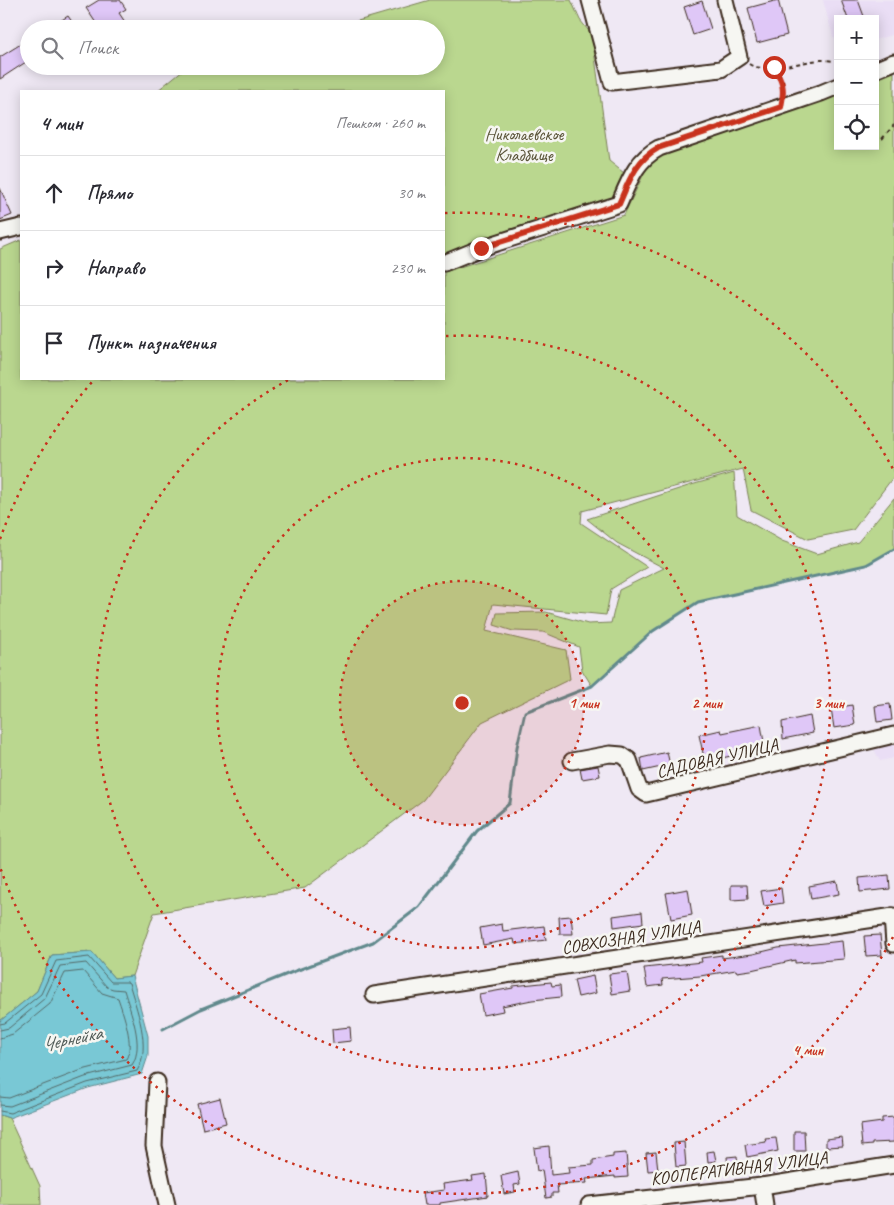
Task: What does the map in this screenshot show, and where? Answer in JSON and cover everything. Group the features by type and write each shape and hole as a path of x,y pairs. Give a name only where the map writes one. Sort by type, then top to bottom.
{"street":[{"path":"590,0 612,82 721,69 739,57 725,0"},
{"path":"879,68 894,62"},
{"path":"445,263 481,248 619,204 630,177 647,154 658,148 834,87"},
{"path":"0,232 20,227"},
{"name":"САДОВАЯ УЛИЦА","path":"572,761 610,754 622,754 629,760 639,789 646,794 894,735"},
{"path":"893,916 894,944"},
{"name":"СОВХОЗНАЯ УЛИЦА","path":"374,995 893,916"},
{"path":"157,1082 154,1146 168,1205"},
{"name":"КООПЕРАТИВНАЯ УЛИЦА","path":"589,1205 762,1186 894,1165"},
{"path":"762,1186 765,1205"}],"path":[{"path":"739,57 755,68 822,60 834,62"},
{"path":"774,67 783,81 784,97 781,107"},
{"path":"882,139 894,125"}],"shaded area":[{"path":"823,0 894,0 894,34 879,39 879,15 834,15 833,37"},
{"path":"894,741 894,758 880,761 873,747"}],"green space":[{"name":"Николаевское Кладбище","path":"430,0 571,0 580,20 592,35 609,161 624,173 612,200 445,258 445,90 158,90 177,75 445,75 445,20 361,20"},
{"path":"894,72 894,476 853,530 808,539 751,510 743,469 582,511 581,523 647,567 611,589 606,615 493,604 486,631 566,650 570,679 482,722 423,800 305,888 154,913 132,976 114,978 92,952 52,955 37,991 0,1021 0,249 20,240 20,380 445,380 445,272 624,215 649,163 665,152 834,93 834,150 879,150 879,77"},
{"path":"734,473 737,515 782,541 817,554 858,542 894,498 894,549 866,565 698,602 653,631 592,686 582,670 579,647 543,632 513,631 494,625 497,613 546,612 588,624 611,623 619,590 664,568 617,543 587,519"},
{"path":"0,1115 9,1118 40,1186 41,1205 0,1205"}],"water":[{"name":"Чернейка","path":"92,952 114,978 132,976 148,1036 148,1056 142,1074 88,1088 9,1118 0,1115 0,1021 37,991 52,955"}],"building":[{"path":"99,0 120,0 126,9 119,13 124,20 94,20 86,8"},
{"path":"778,0 787,35 757,43 748,8"},
{"path":"841,0 858,0 864,15 847,15"},
{"path":"702,1 711,29 693,35 684,7"},
{"path":"68,16 71,20 62,20"},
{"path":"20,45 20,66 0,79 0,57"},
{"path":"0,188 12,215 0,220"},
{"path":"890,704 892,720 877,722 875,706"},
{"path":"852,705 855,725 834,728 831,709"},
{"path":"810,716 813,733 783,739 782,722"},
{"path":"761,725 765,748 705,762 699,735 721,730 722,733"},
{"path":"667,752 670,765 643,771 641,758"},
{"path":"598,766 600,776 582,779 580,769"},
{"path":"889,875 890,889 860,892 859,878"},
{"path":"837,881 839,894 811,899 809,886"},
{"path":"731,885 747,885 748,899 731,900"},
{"path":"781,888 783,903 764,906 761,891"},
{"path":"688,889 692,915 671,919 666,893"},
{"path":"642,912 643,923 614,927 613,916"},
{"path":"571,916 573,934 560,934 559,917"},
{"path":"502,924 503,931 544,926 546,940 515,944 514,939 483,945 480,928"},
{"path":"880,935 882,955 866,956 864,936"},
{"path":"842,941 844,959 795,963 795,960 737,972 736,970 700,976 662,979 663,985 647,987 644,968 702,962 701,958 722,955 722,958 753,954 778,948"},
{"path":"627,972 630,991 612,994 609,974"},
{"path":"593,976 596,993 578,997 574,980"},
{"path":"551,982 552,986 560,985 561,997 502,1006 503,1011 483,1015 479,994 513,988 513,986"},
{"path":"350,1027 351,1041 333,1043 332,1029"},
{"path":"220,1098 226,1123 203,1129 197,1104"},
{"path":"894,1117 894,1142 872,1143 872,1145 862,1146 860,1125 882,1122 882,1118"},
{"path":"794,1131 804,1131 805,1151 794,1151"},
{"path":"842,1137 843,1146 826,1147 826,1139"},
{"path":"776,1138 778,1151 747,1157 745,1145 766,1142 765,1139"},
{"path":"684,1142 686,1166 676,1167 674,1143"},
{"path":"549,1146 551,1175 569,1173 568,1167 593,1165 593,1160 613,1157 613,1154 626,1153 628,1177 615,1178 615,1176 586,1179 587,1183 557,1185 558,1193 552,1193 552,1197 546,1198 542,1170 537,1171 534,1148"},
{"path":"714,1151 716,1161 708,1162 707,1152"},
{"path":"656,1152 658,1170 648,1171 646,1153"},
{"path":"737,1156 738,1167 728,1168 727,1157"},
{"path":"518,1172 520,1184 514,1185 515,1192 504,1194 501,1176"},
{"path":"486,1174 488,1196 440,1203 440,1205 425,1205 423,1193 444,1190 443,1184 473,1180 472,1176"}],"waterway":[{"path":"163,1029 201,1009 373,942 419,907 477,831 510,803 517,747 525,712 592,686 653,631 698,602 866,565 894,549"}],"route":[{"path":"481,248 619,204 630,177 647,154 658,148 781,107 784,97 783,81 774,67"}]}
